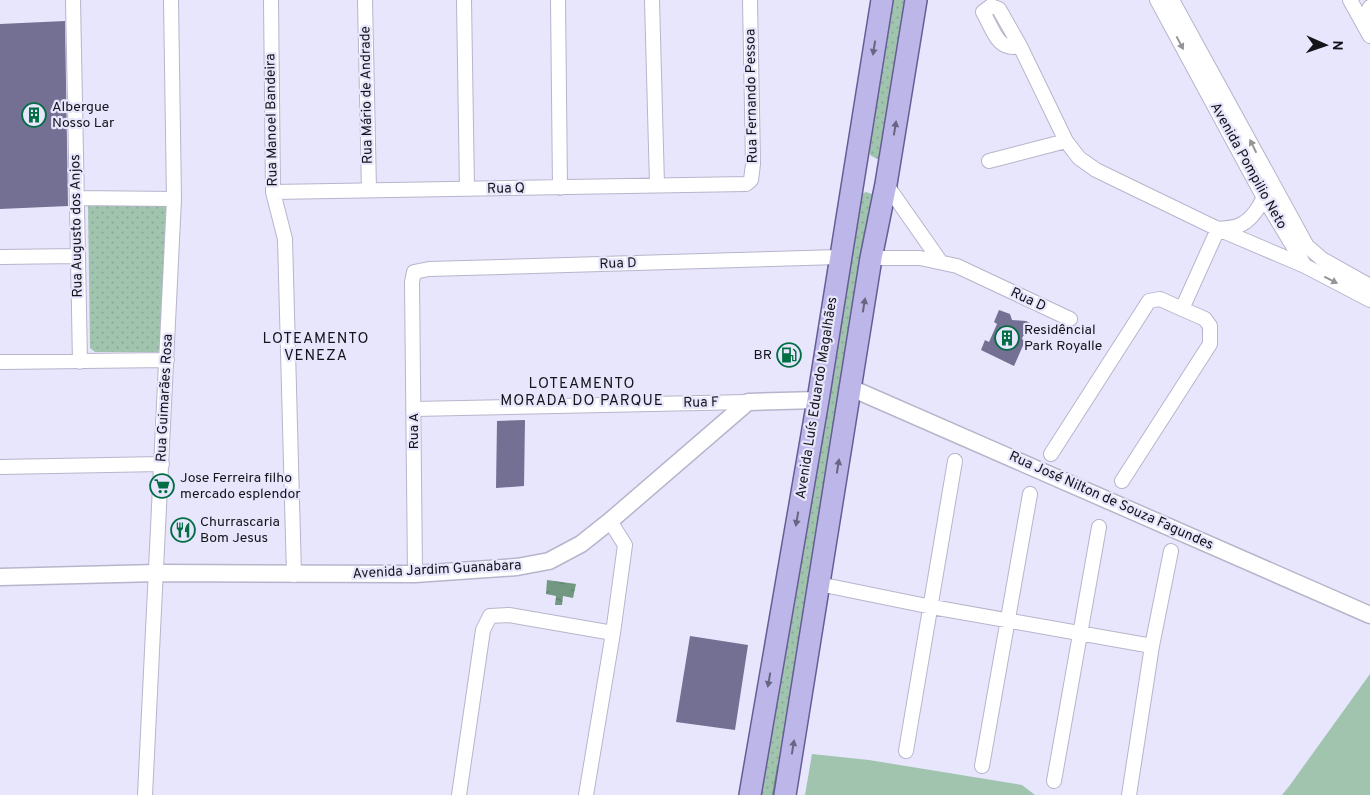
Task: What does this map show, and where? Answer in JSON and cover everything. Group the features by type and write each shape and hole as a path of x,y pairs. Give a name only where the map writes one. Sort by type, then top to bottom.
{"main road":[{"name":"Avenida Luís Eduardo Magalhães","path":"750,795 818,400 839,258 882,0"},
{"path":"785,795 871,258 916,0"},
{"path":"856,156 862,167 868,171 879,170 887,174"},
{"path":"847,212 856,206 868,207 878,221"}],"street":[{"name":"Rua Augusto dos Anjos","path":"73,0 80,362"},
{"name":"Rua Guimarães Rosa","path":"145,795 174,200 170,0"},
{"name":"Rua Manoel Bandeira","path":"271,0 273,192 285,239"},
{"name":"Rua Mário de Andrade","path":"365,0 369,190"},
{"path":"464,0 467,190"},
{"path":"558,0 560,188"},
{"path":"652,0 657,185"},
{"name":"Rua Fernando Pessoa","path":"740,186 751,180 753,173 750,0"},
{"name":"Avenida Pompilio Neto","path":"1157,0 1264,198 1304,266"},
{"name":"Avenida Pompilio Neto","path":"1172,0 1251,141 1270,182 1307,246 1313,253 1370,286"},
{"path":"1350,0 1370,36"},
{"path":"1362,22 1370,7"},
{"path":"1020,46 1066,141 1079,158 1096,170 1218,229 1304,266 1370,300"},
{"path":"989,161 1066,141"},
{"path":"887,174 940,261"},
{"path":"1218,229 1241,225 1264,198 1270,182"},
{"name":"Rua Q","path":"273,192 467,190 657,185 740,186"},
{"name":"Rua Manoel Bandeira","path":"288,192 285,239 294,575"},
{"path":"77,198 174,200"},
{"path":"1182,308 1218,229"},
{"path":"0,257 77,256"},
{"name":"Rua D","path":"412,288 414,272 419,270 839,258"},
{"name":"Rua D","path":"871,258 920,258 957,266 1070,319"},
{"name":"Rua A","path":"412,288 415,574"},
{"path":"1050,454 1149,301 1160,299 1205,319 1210,326 1210,344 1122,481"},
{"path":"0,362 167,360"},
{"name":"Rua José Nilton de Souza Fagundes","path":"851,388 1370,615"},
{"path":"748,402 818,400"},
{"name":"Avenida Jardim Guanabara","path":"0,577 157,573 415,574 517,568 549,561 581,544 748,402"},
{"name":"Rua F","path":"414,409 748,402"},
{"path":"906,751 932,607 955,461"},
{"path":"0,467 162,464"},
{"path":"982,766 1030,494"},
{"path":"586,795 613,633 624,545 610,520"},
{"path":"1054,781 1099,527"},
{"path":"1129,795 1152,646 1171,551"},
{"path":"819,584 932,607 1152,646"},
{"path":"459,795 483,630 490,616 509,614 613,633"}],"shaded area":[{"path":"891,0 912,0 881,158 877,159 870,155 869,148"},
{"path":"866,192 875,195 782,795 760,795 859,195"},
{"path":"168,201 163,348 158,352 95,352 90,348 88,204"},
{"path":"1370,674 1370,795 1282,795 1290,785"},
{"path":"812,754 869,760 1022,785 1035,795 805,795"}],"water":[{"path":"547,580 576,584 573,598 563,596 562,605 555,605 556,596 546,594"}],"building":[{"name":"Albergue Nosso Lar","path":"65,21 68,206 0,209 0,24"},
{"name":"Residêncial Park Royalle","path":"999,310 1010,314 1012,320 1026,321 1032,324 1027,336 1023,336 1022,339 1025,341 1014,366 981,350 985,340 989,342 997,324 994,322"},
{"path":"525,420 524,486 496,488 497,421"},
{"path":"690,636 748,645 735,730 676,722"}],"waterway":[{"path":"774,795 779,766"}],"place":[{"name":"Albergue Nosso Lar","path":"34,115"},
{"name":"Residêncial Park Royalle","path":"1007,338"},
{"name":"BR","path":"789,355"},
{"name":"Jose Ferreira filho mercado esplendor","path":"162,486"},
{"name":"Churrascaria Bom Jesus","path":"183,530"}],"district":[{"name":"LOTEAMENTO VENEZA","path":"316,348"},
{"name":"LOTEAMENTO MORADA DO PARQUE","path":"582,392"}]}
